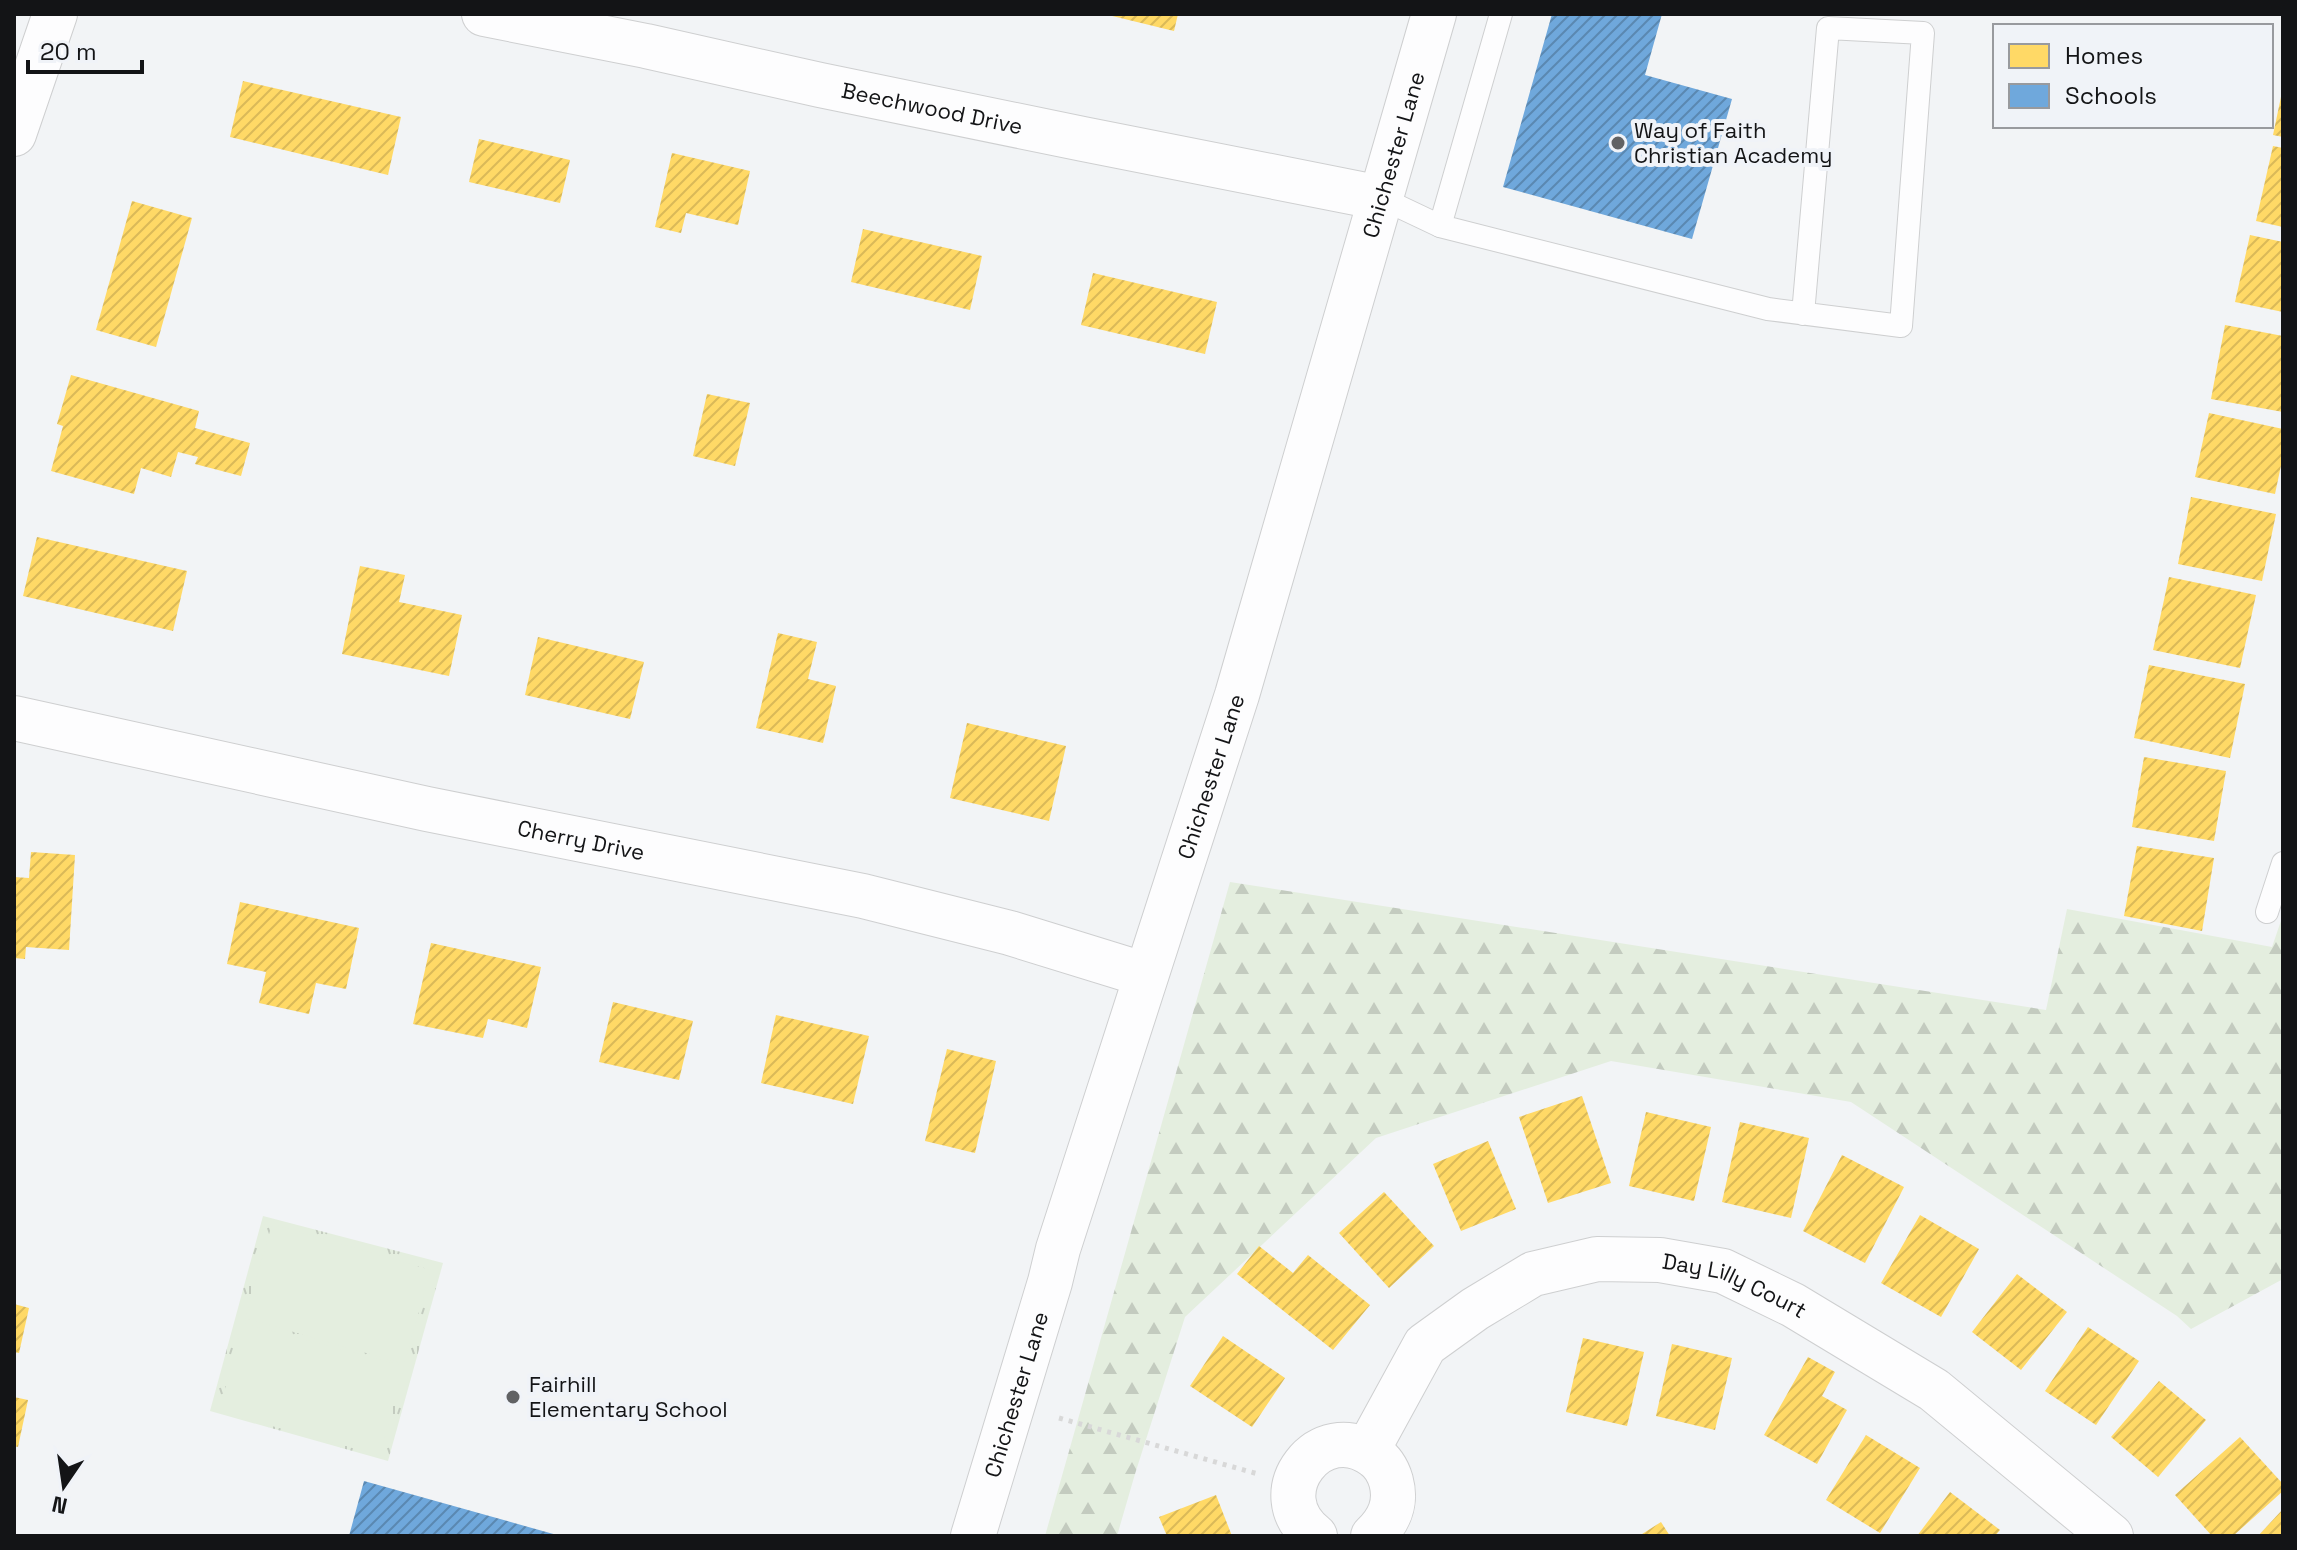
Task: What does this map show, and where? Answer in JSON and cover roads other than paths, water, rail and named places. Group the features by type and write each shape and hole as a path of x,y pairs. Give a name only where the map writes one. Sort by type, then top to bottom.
{"street":[{"path":"14,134 55,14"},
{"name":"Beechwood Drive","path":"484,14 1381,198"},
{"name":"Chichester Lane","path":"973,1536 1058,1249 1237,695 1434,14"},
{"name":"Cherry Drive","path":"14,718 427,809 863,896 1010,933 1146,975"},
{"name":"Day Lilly Court","path":"1367,1451 1425,1345 1475,1309 1533,1274 1597,1259 1660,1260 1723,1271 1793,1305 1934,1390 2111,1536"},
{"path":"1315,1536 1301,1522 1294,1506 1293,1490 1297,1474 1306,1461 1335,1445 1352,1445 1367,1451 1381,1461 1390,1475 1394,1491 1392,1508 1385,1523 1373,1536"}],"lane":[{"path":"1440,226 1501,14"},
{"path":"1381,198 1440,226 1768,309 1803,314 1901,326 1923,33 1828,28 1803,314"},
{"path":"2267,912 2283,863"}],"place":[{"name":"Way of Faith Christian Academy","path":"1618,143"},
{"name":"Fairhill Elementary School","path":"513,1397"}]}
